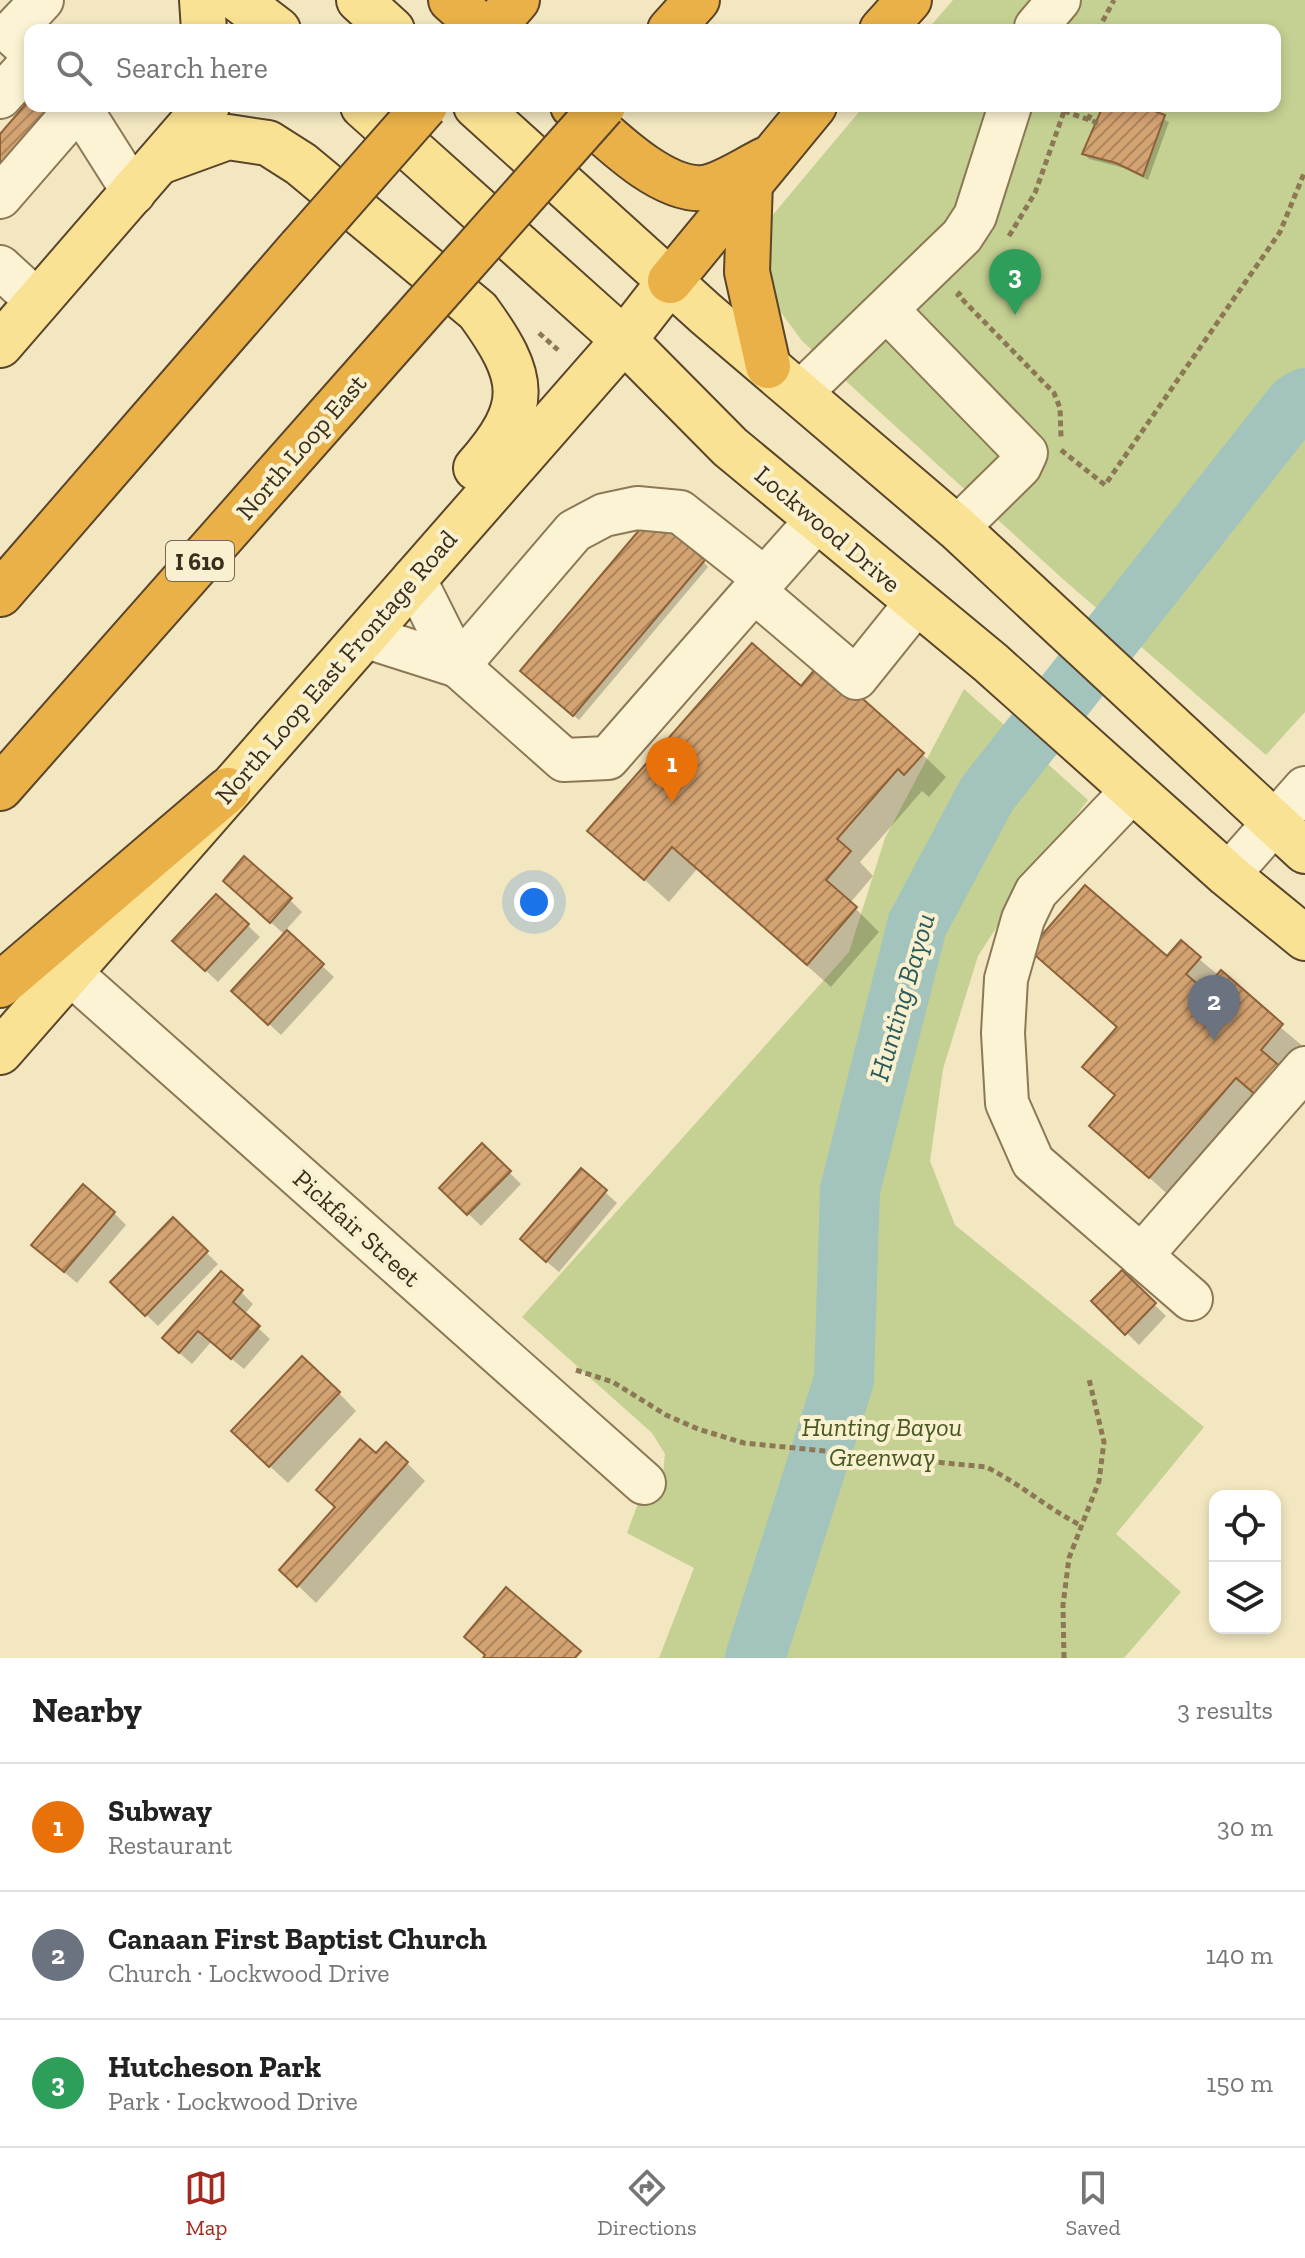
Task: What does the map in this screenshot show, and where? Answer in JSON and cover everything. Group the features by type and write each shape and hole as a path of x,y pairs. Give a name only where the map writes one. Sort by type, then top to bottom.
{"highway":[{"path":"451,0 478,24"},
{"path":"496,24 517,0"},
{"path":"675,24 697,0"},
{"path":"887,24 909,0"},
{"path":"0,594 420,112"},
{"path":"580,112 650,169 686,186 706,188 759,170"},
{"name":"North Loop East","path":"0,788 598,112"},
{"path":"670,281 809,112"},
{"path":"759,170 747,272 784,379"},
{"path":"0,985 228,790"}],"main road":[{"path":"202,0 204,24"},
{"path":"239,0 280,22"},
{"path":"359,0 385,24"},
{"name":"Lockwood Drive","path":"370,112 624,340 730,447 991,663 1228,875 1305,938"},
{"path":"483,112 670,281 957,528 1290,836"},
{"path":"0,345 134,193 187,126 268,143 285,152 478,311 498,338 515,385 513,417 496,445 426,524 414,578"},
{"name":"North Loop East Frontage Road","path":"0,1052 624,340 670,281"}],"street":[{"path":"29,24 42,0"},
{"path":"0,97 18,43"},
{"path":"0,197 74,112"},
{"path":"83,112 134,193"},
{"path":"784,379 887,310 947,254 975,216 1008,112"},
{"path":"0,267 38,302"},
{"path":"887,310 1026,453 1020,466 957,528"},
{"path":"458,666 574,531 604,515 637,508 680,512 856,678 917,602"},
{"path":"414,578 458,666 564,760 608,758 817,520"},
{"path":"364,636 458,666"},
{"path":"1228,875 1290,836 1305,788"},
{"path":"1133,790 1036,892 1023,919 1006,979 1003,1033 1007,1103 1033,1162 1191,1299"},
{"name":"Pickfair Street","path":"70,973 644,1483"},
{"path":"1141,1256 1305,1068"}],"path":[{"path":"1101,24 1114,0"},
{"path":"1000,248 1035,193 1064,112"},
{"path":"1073,112 1098,123"},
{"path":"1088,120 1091,112"},
{"path":"967,286 958,295 1054,393 1060,408 1060,449 1105,485 1280,232 1305,171"},
{"path":"576,1370 613,1382 666,1415 698,1429 744,1443 986,1467 1014,1481 1033,1498 1082,1526"},
{"path":"1064,1658 1063,1605 1069,1558 1099,1481 1104,1442 1089,1379"}],"green space":[{"path":"953,0 1305,0 1305,712 1266,755 1064,580 802,341 764,289 766,223 859,112 1281,112 1281,24 932,24"},
{"name":"Hunting Bayou Greenway","path":"964,689 1088,800 1027,880 978,956 943,1069 930,1161 955,1225 1204,1427 1116,1534 1181,1592 1124,1658 659,1658 694,1568 627,1533 637,1506 663,1474 665,1454 652,1433 522,1317 849,952 885,838"}],"building":[{"path":"24,106 24,112 55,112 0,180 0,134"},
{"path":"1100,112 1157,112 1165,115 1143,176 1116,163 1082,154"},
{"path":"652,515 705,560 573,716 520,671"},
{"path":"752,643 801,686 821,662 924,753 904,775 898,769 837,839 851,851 826,880 857,907 807,965 672,847 644,880 587,831"},
{"path":"244,856 292,898 270,923 223,881"},
{"path":"1085,885 1167,956 1181,940 1201,957 1186,974 1204,990 1221,970 1283,1024 1261,1050 1282,1068 1257,1096 1236,1078 1149,1178 1089,1126 1115,1095 1082,1067 1117,1027 1029,950"},
{"path":"216,894 249,924 205,971 172,941"},
{"path":"287,930 324,964 268,1025 231,991"},
{"path":"482,1143 511,1171 467,1215 439,1188"},
{"path":"581,1168 607,1190 546,1262 520,1239"},
{"path":"83,1184 115,1212 64,1272 31,1245"},
{"path":"173,1217 208,1251 145,1316 110,1282"},
{"path":"1122,1270 1156,1303 1125,1335 1091,1301"},
{"path":"221,1271 243,1290 233,1302 260,1326 231,1359 198,1331 179,1353 162,1338"},
{"path":"302,1356 340,1392 269,1467 231,1431"},
{"path":"360,1439 376,1453 386,1442 408,1462 297,1587 279,1570 335,1507 316,1490"},
{"path":"506,1587 581,1651 575,1658 483,1658 485,1655 464,1637"}],"waterway":[{"name":"Hunting Bayou","path":"755,1658 844,1380 850,1190 917,925 987,794 1295,404 1305,398"}],"place":[{"name":"Hutcheson Park","path":"1015,315"},
{"name":"Subway","path":"672,803"},
{"name":"Canaan First Baptist Church","path":"1214,1041"}]}
